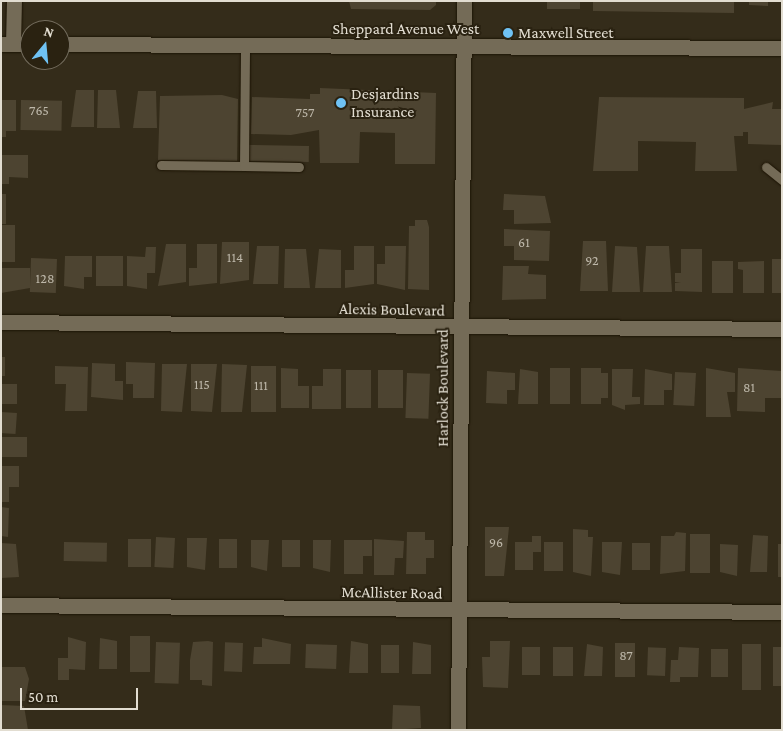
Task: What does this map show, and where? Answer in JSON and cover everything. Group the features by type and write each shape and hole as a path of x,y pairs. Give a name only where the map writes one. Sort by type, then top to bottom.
{"street":[{"path":"14,1 7,44 20,44"},
{"path":"464,1 464,46"},
{"name":"Sheppard Avenue West","path":"70,44 782,48"},
{"name":"Harlock Boulevard","path":"458,730 464,46"},
{"name":"Alexis Boulevard","path":"1,322 461,328 782,329"},
{"name":"McAllister Road","path":"1,605 460,611 782,612"}],"lane":[{"path":"244,166 246,46"},
{"path":"161,165 299,167"},
{"path":"766,167 782,180"}],"building":[{"path":"349,1 436,1 436,5 430,10 351,9"},
{"path":"547,1 580,1 580,9 547,9"},
{"path":"593,1 734,1 734,13 593,11"},
{"path":"749,1 768,1 768,6 749,5"},
{"path":"320,88 436,93 435,164 395,164 395,133 360,132 359,163 320,163 319,130 291,135 251,134 252,97 310,99 310,94 320,94"},
{"path":"76,90 94,90 94,127 71,127"},
{"path":"98,90 116,90 120,128 97,128"},
{"path":"138,91 156,91 157,128 133,128"},
{"path":"222,95 238,99 237,161 158,160 160,96"},
{"path":"599,97 744,98 744,109 773,102 772,109 782,109 782,145 748,144 748,132 743,132 743,136 734,136 737,171 695,171 696,142 638,141 638,171 593,171"},
{"path":"1,100 16,100 16,131 6,131 6,137 1,137"},
{"path":"21,100 62,101 61,131 20,130"},
{"path":"249,145 309,146 309,162 249,161"},
{"path":"1,155 28,155 28,178 9,177 9,184 1,184"},
{"path":"1,194 6,194 6,224 1,224"},
{"path":"504,194 545,196 551,223 514,224 514,210 503,210"},
{"path":"415,220 427,220 429,227 429,290 408,289 409,226 415,226"},
{"path":"1,225 15,225 15,262 1,262"},
{"path":"504,229 550,231 549,261 514,260 514,246 504,246"},
{"path":"583,241 606,241 608,291 580,291"},
{"path":"222,242 249,242 249,280 220,284"},
{"path":"166,244 186,244 186,282 158,286"},
{"path":"197,244 217,244 217,283 189,286 189,268 197,268"},
{"path":"257,246 279,246 278,284 253,284"},
{"path":"354,246 374,246 374,284 345,288 345,270 354,270"},
{"path":"385,246 406,246 405,290 377,284 377,264 385,264"},
{"path":"615,246 637,247 640,292 612,292"},
{"path":"646,246 669,246 672,292 643,292"},
{"path":"146,247 156,247 155,273 147,273 147,289 127,286 127,256 145,257"},
{"path":"285,249 306,249 310,288 284,288"},
{"path":"319,249 341,250 341,288 315,288"},
{"path":"681,249 702,249 702,292 675,291 675,283 681,283 675,282 675,273 681,273"},
{"path":"65,256 92,256 92,277 84,277 84,289 64,286"},
{"path":"96,256 123,256 123,286 96,286"},
{"path":"31,258 57,259 56,293 30,292"},
{"path":"772,259 782,259 782,293 772,293"},
{"path":"712,261 733,261 733,293 712,293"},
{"path":"764,261 764,293 743,293 743,270 738,269 738,262"},
{"path":"503,266 529,266 528,274 546,275 546,299 502,300"},
{"path":"1,268 30,268 30,288 1,293"},
{"path":"1,357 5,357 5,376 1,376"},
{"path":"126,362 155,363 154,398 133,398 133,384 126,384"},
{"path":"92,363 115,364 115,381 123,381 123,400 91,397"},
{"path":"162,364 187,364 182,412 161,411"},
{"path":"191,364 217,364 212,412 191,411"},
{"path":"222,364 247,365 242,412 221,412"},
{"path":"55,366 88,367 87,411 65,411 66,384 55,384"},
{"path":"251,366 276,366 276,412 251,412"},
{"path":"281,368 298,369 298,386 309,386 309,408 281,408"},
{"path":"550,368 570,368 570,404 550,404"},
{"path":"581,368 601,368 601,373 608,373 608,398 601,398 601,404 581,404"},
{"path":"706,368 735,373 735,392 727,392 731,417 706,417"},
{"path":"738,368 782,371 782,398 765,398 765,412 737,411"},
{"path":"323,369 341,369 341,409 312,409 312,386 323,386"},
{"path":"520,369 538,372 538,404 518,404"},
{"path":"612,369 633,369 632,397 640,397 640,404 625,405 625,410 612,405"},
{"path":"645,369 672,374 672,390 664,390 664,405 644,405"},
{"path":"346,370 371,370 371,408 346,408"},
{"path":"378,370 403,370 403,408 378,408"},
{"path":"487,371 515,373 515,390 507,390 507,404 486,403"},
{"path":"675,372 696,373 694,406 673,405"},
{"path":"407,373 430,374 428,419 405,418"},
{"path":"1,384 17,384 17,404 1,404"},
{"path":"1,412 17,413 15,434 1,433"},
{"path":"1,437 27,437 27,457 1,457"},
{"path":"1,466 19,466 19,487 9,487 9,502 1,502"},
{"path":"1,507 9,508 8,537 1,536"},
{"path":"485,527 509,527 504,576 485,576"},
{"path":"573,529 588,530 588,537 593,537 591,576 573,572"},
{"path":"407,532 425,532 425,540 434,540 434,558 426,558 426,574 406,574"},
{"path":"676,532 686,533 685,571 660,574 661,536 674,536"},
{"path":"690,534 710,534 710,573 690,573"},
{"path":"753,535 768,536 767,572 750,572"},
{"path":"532,536 541,536 541,552 533,552 533,570 515,570 515,542 532,542"},
{"path":"156,537 175,538 173,568 154,567"},
{"path":"187,538 207,538 205,570 187,567"},
{"path":"128,539 151,539 151,567 128,567"},
{"path":"219,539 237,539 237,568 219,568"},
{"path":"374,539 404,541 403,558 395,558 394,575 374,575"},
{"path":"251,540 269,540 267,571 251,567"},
{"path":"282,540 300,540 300,567 282,567"},
{"path":"313,540 331,540 330,572 313,568"},
{"path":"344,540 372,540 372,556 363,556 363,574 344,574"},
{"path":"64,542 107,543 107,562 64,561"},
{"path":"544,542 563,542 563,571 544,571"},
{"path":"602,542 622,542 620,575 602,572"},
{"path":"1,543 16,544 19,577 1,578"},
{"path":"632,543 650,543 650,570 632,570"},
{"path":"720,544 738,545 737,576 720,572"},
{"path":"778,544 782,544 782,577 778,577"},
{"path":"130,636 150,636 150,672 130,672"},
{"path":"68,637 86,642 85,670 69,669 69,680 58,680 58,658 68,658"},
{"path":"100,638 117,641 117,669 99,669"},
{"path":"262,638 291,644 290,664 253,664 254,647 262,647"},
{"path":"351,641 368,644 368,673 349,673"},
{"path":"490,641 510,641 508,688 483,687 482,657 490,657"},
{"path":"156,642 180,643 179,684 155,683"},
{"path":"193,642 213,642 212,686 202,685 202,680 190,680 190,660"},
{"path":"225,642 243,643 242,672 224,671"},
{"path":"413,642 431,645 431,674 412,674"},
{"path":"615,643 635,643 635,677 615,677"},
{"path":"306,644 337,645 336,669 305,668"},
{"path":"587,644 603,647 602,676 584,676"},
{"path":"742,644 761,644 761,690 742,690"},
{"path":"381,645 399,645 399,673 381,673"},
{"path":"522,647 540,647 540,675 522,675"},
{"path":"553,647 573,647 573,676 553,676"},
{"path":"648,647 666,648 665,676 647,675"},
{"path":"679,647 699,648 698,677 680,677 680,682 670,682 671,660 678,660"},
{"path":"773,647 782,647 782,686 773,686"},
{"path":"711,649 728,649 728,677 711,677"},
{"path":"1,667 25,667 29,679 25,701 1,701"},
{"path":"1,705 24,706 28,730 1,730"},
{"path":"393,705 420,706 421,728 392,730"}],"place":[{"name":"Maxwell Street","path":"508,33"},
{"name":"Desjardins Insurance","path":"341,103"}]}
